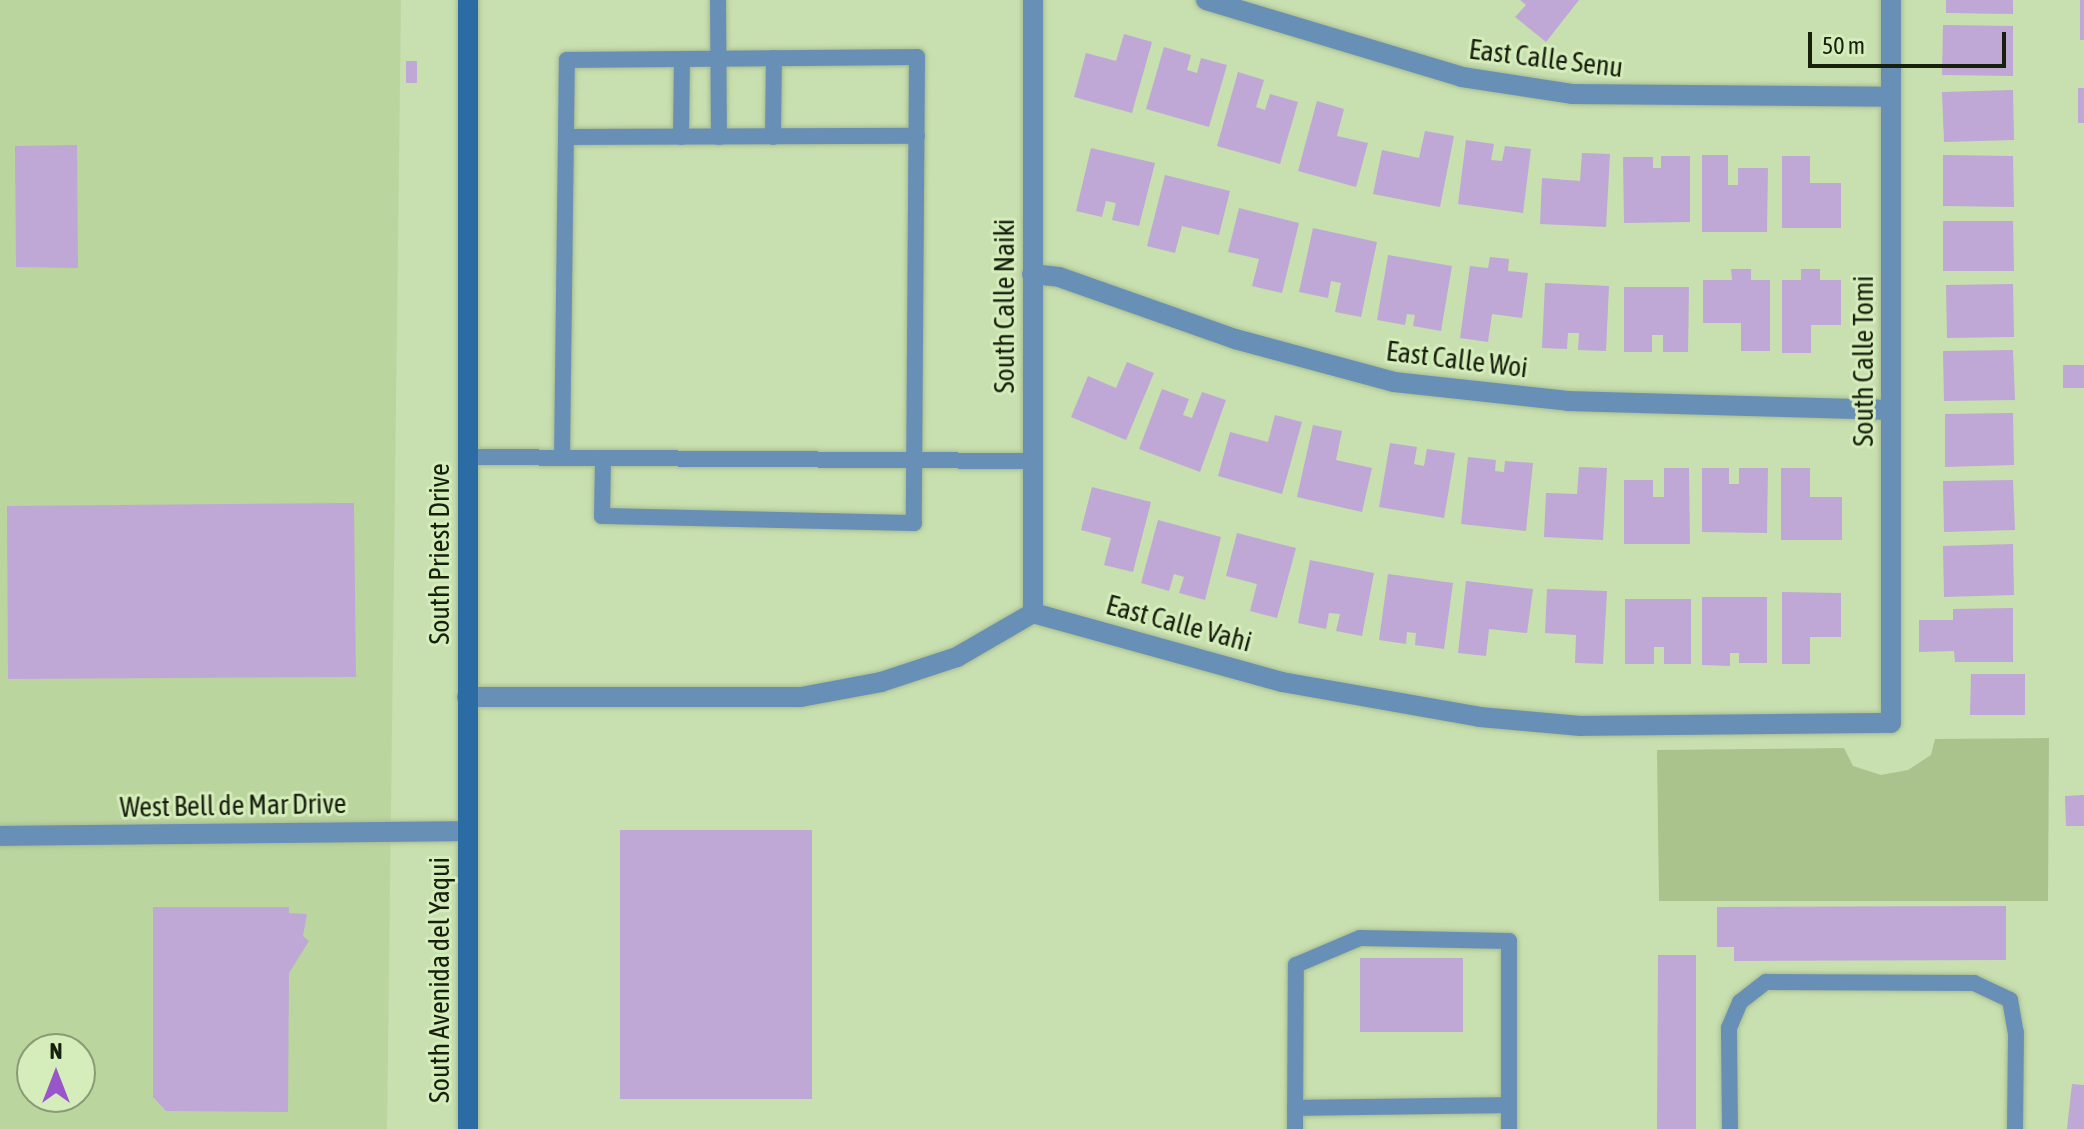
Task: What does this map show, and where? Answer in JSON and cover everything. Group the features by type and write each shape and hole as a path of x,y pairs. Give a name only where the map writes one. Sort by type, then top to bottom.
{"street":[{"name":"South Priest Drive","path":"467,831 468,0"},
{"name":"South Calle Naiki","path":"1033,0 1033,613"},
{"name":"East Calle Senu","path":"1206,0 1462,77 1572,94 1891,97"},
{"name":"South Calle Tomi","path":"1891,0 1891,723"},
{"name":"East Calle Woi","path":"1032,274 1059,277 1235,339 1394,382 1568,401 1891,410"},
{"name":"East Calle Vahi","path":"1033,613 1282,682 1480,717 1581,726 1891,723"},
{"path":"467,697 801,697 881,682 957,657 1033,613"},
{"name":"West Bell de Mar Drive","path":"0,836 467,831"},
{"name":"South Avenida del Yaqui","path":"467,831 468,1129"}],"lane":[{"path":"718,0 719,137"},
{"path":"562,458 567,60 917,57 917,460 914,523 602,516 603,458"},
{"path":"773,137 774,58"},
{"path":"681,137 682,59"},
{"path":"566,137 917,136"},
{"path":"468,457 1033,461"},
{"path":"1295,1129 1296,965 1360,938 1509,941 1509,1129"},
{"path":"1730,1129 1729,1028 1740,1002 1766,982 1974,983 2010,1000 2016,1033 2015,1129"},
{"path":"1295,1108 1509,1105"}],"shaded area":[{"path":"0,0 401,0 387,1129 0,1129"},
{"path":"2049,738 2048,901 1659,901 1657,750 1844,748 1853,766 1881,775 1908,770 1931,755 1935,739"}],"building":[{"path":"1520,0 1579,0 1546,42 1515,17 1526,5"},
{"path":"1946,0 2013,0 2013,14 1946,13"},
{"path":"2080,0 2084,0 2084,40 2080,40"},
{"path":"1943,25 2013,26 2013,76 1942,75"},
{"path":"1124,34 1152,42 1132,113 1074,97 1086,53 1116,61"},
{"path":"1164,47 1191,55 1187,70 1197,73 1201,58 1227,65 1209,127 1146,109"},
{"path":"406,61 417,61 417,83 406,83"},
{"path":"1238,72 1264,80 1256,107 1265,110 1270,94 1298,102 1280,164 1217,146"},
{"path":"2078,88 2084,88 2084,123 2078,123"},
{"path":"2013,90 2014,140 1944,142 1942,92"},
{"path":"1317,101 1344,109 1337,136 1368,143 1356,187 1298,171"},
{"path":"1425,131 1454,136 1440,207 1373,194 1382,150 1419,158"},
{"path":"1466,140 1494,144 1491,160 1502,161 1505,146 1531,149 1523,213 1458,204"},
{"path":"77,145 78,268 16,267 15,146"},
{"path":"1091,148 1155,163 1139,226 1112,220 1116,203 1106,201 1102,217 1076,211"},
{"path":"1582,153 1610,154 1606,227 1540,224 1542,178 1580,181"},
{"path":"1702,155 1728,155 1728,185 1738,185 1738,168 1768,168 1767,232 1702,232"},
{"path":"1943,155 2013,156 2014,207 1943,206"},
{"path":"1661,156 1690,156 1690,222 1624,223 1623,157 1653,157 1653,168 1661,168"},
{"path":"1782,156 1810,156 1810,183 1841,183 1841,228 1782,228"},
{"path":"1165,175 1230,191 1219,235 1182,226 1175,253 1147,246"},
{"path":"1239,208 1299,223 1282,293 1252,286 1259,259 1228,252"},
{"path":"1943,221 2013,221 2014,271 1943,271"},
{"path":"1313,228 1377,242 1361,317 1335,312 1341,283 1331,281 1328,298 1299,292"},
{"path":"1388,255 1452,266 1441,331 1413,326 1415,315 1407,314 1405,325 1377,320"},
{"path":"1490,257 1509,259 1508,271 1528,273 1522,318 1492,314 1488,342 1460,338 1470,266 1488,268"},
{"path":"1731,269 1751,269 1751,280 1770,280 1770,351 1741,351 1741,323 1703,323 1703,280 1732,280"},
{"path":"1801,269 1820,269 1820,280 1841,280 1841,325 1811,325 1811,353 1782,353 1782,280 1801,280"},
{"path":"1545,283 1609,286 1606,351 1578,350 1579,333 1568,333 1567,349 1542,348"},
{"path":"2013,284 2014,337 1947,338 1946,285"},
{"path":"1624,287 1689,287 1688,352 1663,352 1663,335 1652,335 1652,352 1624,352"},
{"path":"2013,350 2015,400 1944,401 1943,351"},
{"path":"1127,362 1154,373 1126,440 1071,417 1088,376 1116,388"},
{"path":"2063,365 2084,365 2084,388 2063,388"},
{"path":"1162,389 1189,399 1183,415 1192,418 1202,392 1226,400 1200,472 1139,449"},
{"path":"2013,413 2014,465 1945,467 1945,414"},
{"path":"1275,415 1302,422 1282,494 1218,476 1230,432 1268,442"},
{"path":"1313,425 1342,431 1336,460 1372,468 1362,512 1297,497"},
{"path":"1390,443 1417,447 1414,464 1424,466 1427,449 1455,453 1444,518 1379,507"},
{"path":"1468,457 1496,460 1495,471 1504,472 1505,461 1533,463 1526,531 1461,524"},
{"path":"1579,467 1607,468 1603,540 1544,537 1546,493 1577,494"},
{"path":"1664,468 1689,468 1690,544 1624,544 1624,480 1653,480 1653,497 1664,497"},
{"path":"1702,468 1729,468 1729,484 1739,484 1739,468 1768,468 1767,533 1702,532"},
{"path":"1781,468 1810,468 1810,497 1842,497 1842,540 1781,540"},
{"path":"2013,480 2015,530 1944,532 1943,481"},
{"path":"1092,487 1151,502 1133,572 1104,565 1111,538 1081,530"},
{"path":"354,503 356,677 8,679 7,506"},
{"path":"1158,520 1221,537 1205,600 1179,593 1184,577 1174,574 1169,591 1141,583"},
{"path":"1237,533 1296,548 1277,618 1250,611 1257,584 1226,576"},
{"path":"2013,544 2014,595 1944,597 1943,546"},
{"path":"1310,560 1374,573 1362,636 1336,631 1340,614 1329,613 1326,629 1298,623"},
{"path":"1388,574 1453,583 1444,649 1415,645 1416,633 1407,632 1406,644 1379,640"},
{"path":"1466,581 1533,589 1527,633 1489,629 1486,656 1458,653"},
{"path":"1547,589 1607,591 1603,664 1575,663 1576,635 1545,633"},
{"path":"1782,592 1841,593 1841,637 1810,637 1810,664 1782,664"},
{"path":"1702,597 1767,597 1767,663 1739,663 1739,653 1730,653 1730,666 1702,665"},
{"path":"1625,599 1691,599 1691,664 1664,664 1664,647 1654,647 1654,664 1625,664"},
{"path":"2013,608 2013,662 1955,662 1954,651 1919,652 1919,620 1953,620 1953,609"},
{"path":"1971,674 2025,674 2025,715 1970,715"},
{"path":"2084,795 2084,826 2066,826 2065,796"},
{"path":"620,830 812,830 812,1099 620,1099"},
{"path":"2006,906 2006,960 1734,961 1734,947 1717,947 1717,907"},
{"path":"153,907 289,907 289,913 307,914 303,936 309,941 289,973 288,1112 166,1111 153,1097"},
{"path":"1658,955 1696,955 1696,1129 1657,1129"},
{"path":"1360,958 1463,958 1463,1032 1360,1032"},
{"path":"2072,1084 2084,1085 2084,1129 2067,1129"}]}
